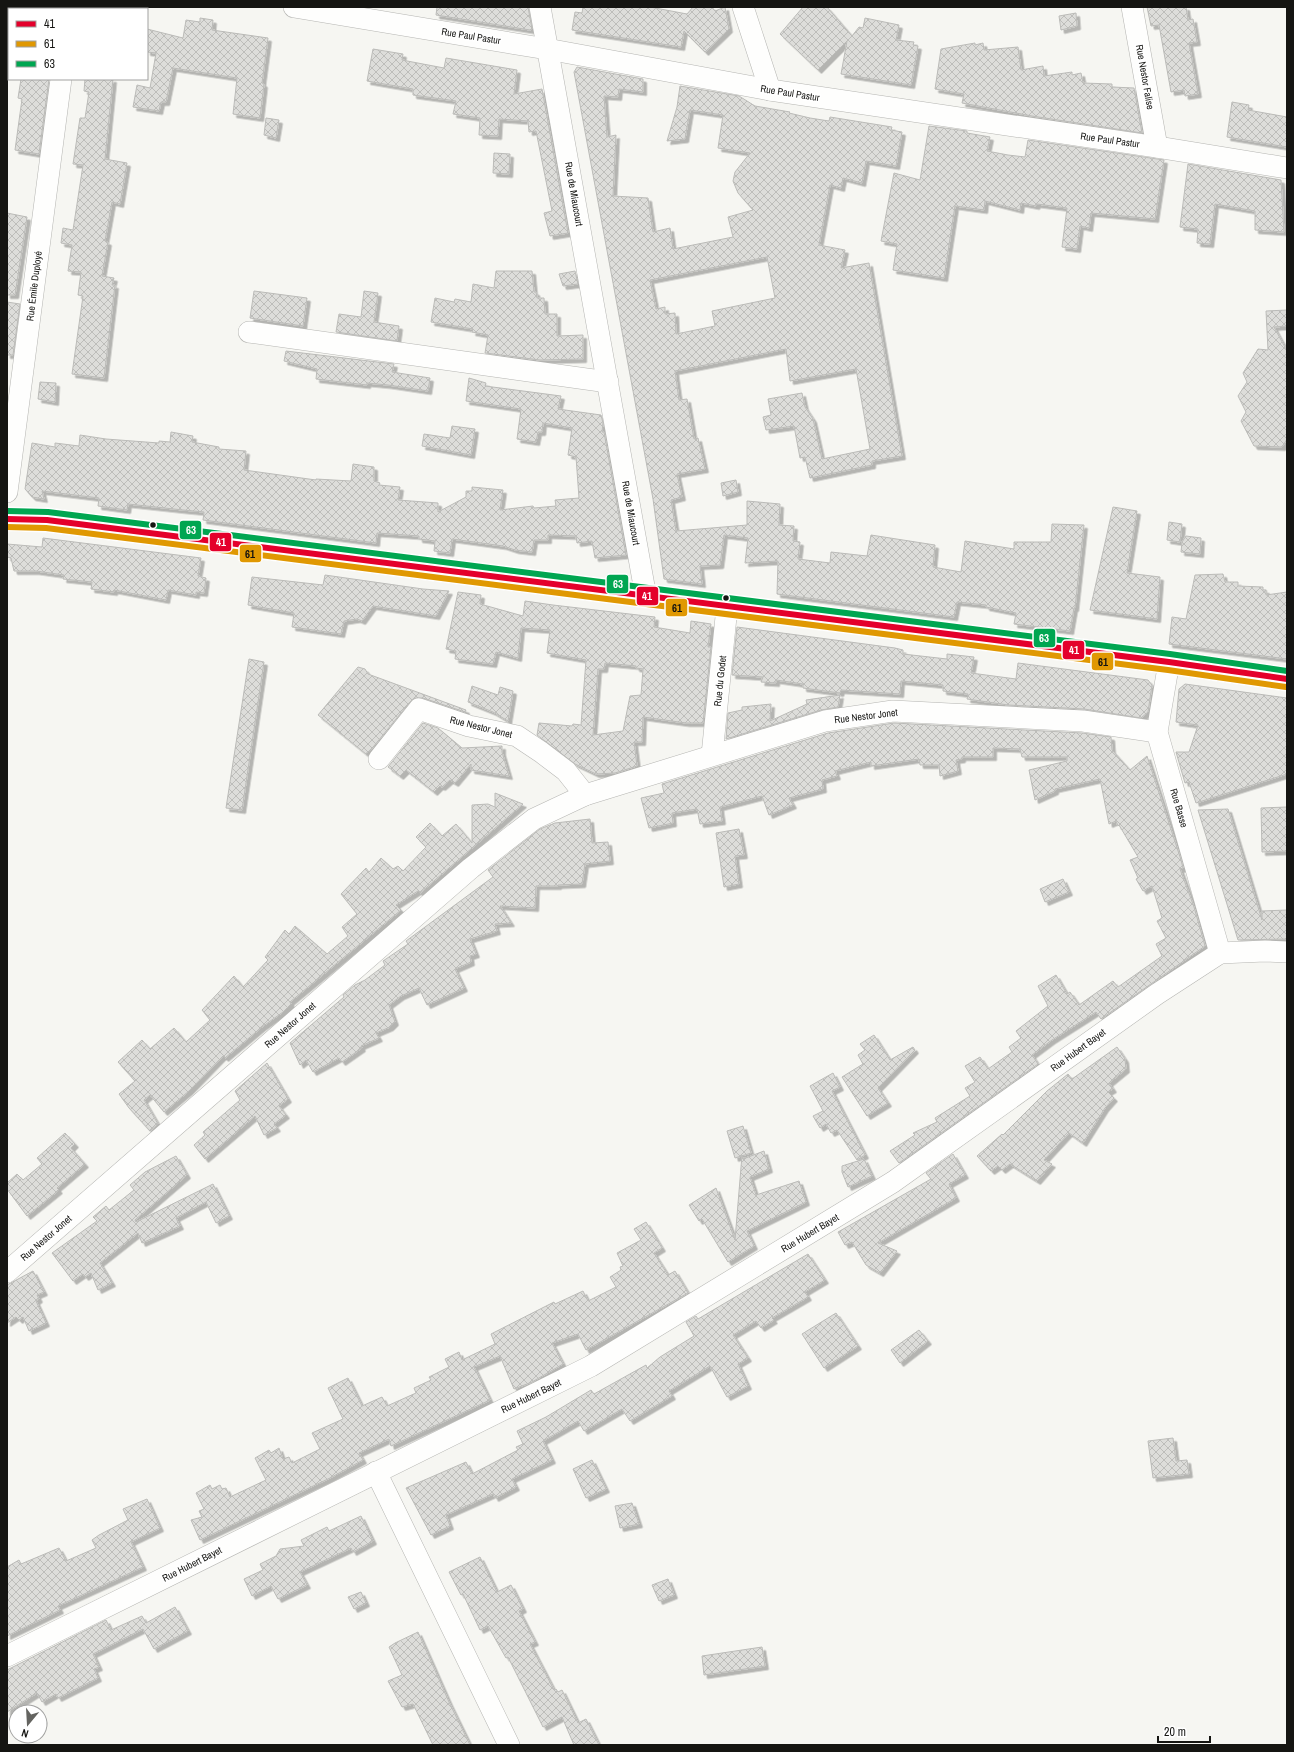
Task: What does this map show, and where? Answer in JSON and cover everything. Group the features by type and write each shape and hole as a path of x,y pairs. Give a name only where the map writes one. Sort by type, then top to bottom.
{"main road":[{"path":"7,519 47,520 1169,662 1287,679"}],"street":[{"name":"Rue Paul Pastur","path":"294,7 547,48 770,90 1157,147 1287,168"},
{"name":"Rue de Miaucourt","path":"540,7 646,597"},
{"path":"743,7 770,90"},
{"name":"Rue Nestor Falise","path":"1132,7 1157,147"},
{"name":"Rue Émile Duployé","path":"7,492 61,80"},
{"path":"249,332 608,382"},
{"name":"Rue du Godet","path":"712,755 727,607"},
{"name":"Rue Basse","path":"1169,662 1157,732 1220,953"},
{"name":"Rue Nestor Jonet","path":"379,759 419,709 469,726 517,736 566,771 585,795"},
{"name":"Rue Nestor Jonet","path":"7,1272 471,868 534,818 585,795 825,721 893,712 1083,721 1157,732"},
{"path":"1220,953 1265,951 1287,952"},
{"name":"Rue Hubert Bayet","path":"7,1656 591,1366 893,1182 1157,994 1220,953"},
{"path":"376,1472 509,1745"}],"building":[{"path":"437,7 528,7 532,29 530,30 436,15"},
{"path":"583,7 650,7 687,14 693,7 712,7 715,11 725,7 729,29 705,52 684,31 681,47 572,30 575,12 582,13"},
{"path":"803,7 827,7 852,36 859,27 863,28 865,18 899,25 896,40 914,42 913,45 918,46 911,85 841,74 847,41 818,70 780,34"},
{"path":"1147,7 1186,7 1188,20 1193,19 1197,42 1189,43 1198,94 1185,96 1184,90 1171,92 1159,25 1151,26"},
{"path":"1076,13 1077,26 1061,30 1059,16"},
{"path":"200,18 213,20 212,30 268,38 262,83 264,84 260,118 233,114 237,78 173,68 166,102 161,102 159,111 133,107 137,85 150,88 156,53 148,52 148,29 183,38 186,20 200,22"},
{"path":"975,43 975,45 983,43 984,50 1018,47 1021,70 1043,66 1044,76 1072,72 1072,75 1081,73 1083,83 1112,84 1112,87 1134,88 1142,133 1032,116 962,103 964,94 935,89 941,49"},
{"path":"373,49 403,54 402,60 444,68 446,58 517,70 514,94 542,89 568,233 550,236 544,213 552,211 536,131 529,132 528,121 499,119 498,136 479,135 480,118 453,114 456,101 413,95 413,89 367,81"},
{"path":"577,67 643,79 643,92 619,89 618,97 604,96 607,137 616,135 613,196 648,198 653,232 670,228 673,249 733,237 728,217 753,210 738,193 733,181 735,172 750,153 718,148 723,115 690,110 685,139 667,141 677,107 680,86 739,96 755,106 790,112 789,113 810,118 829,121 830,117 892,127 891,130 902,132 896,166 866,161 862,183 843,178 841,188 830,185 819,245 845,250 841,268 869,263 902,456 872,461 872,465 810,478 805,457 800,458 794,426 766,430 763,417 771,415 768,399 802,393 805,407 813,419 822,459 870,449 856,369 790,381 786,349 675,371 679,400 687,399 694,439 698,438 705,469 677,474 682,497 671,500 676,531 747,525 747,501 780,504 779,525 794,526 793,541 800,542 798,559 830,563 831,552 867,556 871,535 935,545 933,567 961,572 965,541 1014,549 1014,542 1051,542 1052,524 1084,525 1075,608 1070,631 1014,624 1016,613 986,607 986,605 957,602 954,617 777,594 778,561 745,563 748,538 724,535 720,565 700,566 702,584 664,579 653,499 574,72","holes":["767,257 775,298 712,311 715,326 676,334 675,313 665,314 665,307 656,309 650,280"]},
{"path":"21,80 49,80 39,154 15,150 22,99 18,98"},
{"path":"85,80 113,80 105,159 127,163 120,204 112,202 105,241 108,242 102,276 114,278 112,285 115,285 104,378 72,374 83,296 78,295 81,272 68,271 72,245 61,243 63,228 73,230 83,165 73,164 80,118 85,118 89,92 84,91"},
{"path":"1232,102 1249,105 1248,110 1287,117 1287,147 1227,137"},
{"path":"266,118 279,120 276,138 264,135"},
{"path":"929,126 967,131 967,133 990,137 987,151 1008,155 1025,157 1028,140 1164,160 1155,219 1091,213 1089,228 1080,226 1077,249 1062,247 1067,208 1037,204 1036,206 1021,203 1020,210 985,201 984,210 955,206 944,278 893,270 897,244 881,241 894,173 920,180"},
{"path":"494,153 510,154 509,174 493,173"},
{"path":"1188,164 1281,180 1284,232 1255,230 1255,211 1215,204 1210,244 1197,243 1198,229 1180,227"},
{"path":"7,213 27,217 15,295 7,295"},
{"path":"496,271 532,271 534,292 536,292 537,298 544,298 545,314 557,314 557,336 583,335 583,359 540,360 485,353 488,335 472,332 473,329 431,322 435,298 454,302 455,299 471,302 473,284 494,288"},
{"path":"575,271 578,284 563,286 559,274"},
{"path":"254,291 307,298 303,326 250,318"},
{"path":"364,291 378,293 374,322 399,326 397,341 336,332 339,314 361,317"},
{"path":"7,302 20,304 13,355 7,355"},
{"path":"1287,310 1287,326 1274,327 1287,351 1287,439 1282,447 1254,446 1241,421 1246,412 1238,396 1247,382 1243,373 1258,349 1268,350 1266,311"},
{"path":"286,351 394,364 392,372 430,378 428,391 388,385 367,383 367,385 316,379 317,369 284,361"},
{"path":"469,378 486,383 485,386 561,396 558,409 601,415 603,423 602,432 604,432 626,555 595,558 592,541 577,543 576,536 548,535 548,540 534,540 532,552 515,550 503,546 452,539 450,553 434,551 435,541 419,539 419,536 377,533 376,543 203,520 204,512 128,504 127,510 98,506 99,498 42,491 44,499 32,497 25,489 32,443 55,447 55,443 79,446 80,435 106,439 159,443 159,441 170,442 171,432 193,436 192,442 219,447 219,449 246,451 244,470 316,480 351,481 353,464 374,467 374,481 380,483 379,485 400,487 398,500 438,503 438,512 466,497 466,491 472,491 472,487 503,490 500,510 533,506 534,508 556,506 555,500 579,498 576,457 568,455 572,428 543,423 542,432 538,432 536,442 517,439 521,409 466,401"},
{"path":"40,382 56,383 55,402 38,399"},
{"path":"452,426 475,429 471,455 422,446 424,434 450,438"},
{"path":"736,480 738,492 723,496 721,483"},
{"path":"1113,507 1137,511 1127,573 1160,577 1157,619 1090,610"},
{"path":"1169,522 1182,524 1180,542 1167,540"},
{"path":"1186,536 1201,538 1200,554 1181,552 1182,542"},
{"path":"43,538 201,558 198,576 206,578 204,593 196,592 196,595 168,590 166,600 114,590 114,592 91,589 92,582 63,579 64,575 36,571 14,571 11,558 7,557 7,544 42,547"},
{"path":"1223,574 1225,582 1238,582 1238,586 1263,587 1263,590 1266,590 1266,595 1287,592 1287,659 1169,644 1172,617 1186,619 1195,575"},
{"path":"325,575 423,589 449,591 436,616 373,606 362,621 357,619 344,621 341,634 292,627 294,613 248,605 252,577 323,585"},
{"path":"458,592 481,595 480,604 523,616 525,601 655,617 654,627 690,633 691,621 711,624 708,647 711,647 703,723 686,723 643,717 642,742 634,742 637,766 615,773 596,774 575,764 537,735 539,723 572,726 573,724 581,725 586,660 547,653 550,630 521,628 518,658 496,652 493,664 455,659 456,651 446,649","holes":["605,663 636,666 636,668 643,669 641,695 630,696 623,731 593,735 598,669 604,669"]},
{"path":"737,627 895,648 903,650 903,654 947,659 947,654 974,657 971,673 1016,679 1018,663 1148,680 1152,685 1148,712 1141,718 1084,709 1008,705 967,699 968,694 943,691 943,685 901,681 900,694 841,690 840,693 803,688 803,684 776,680 776,683 761,682 763,677 732,675"},
{"path":"249,659 264,662 242,810 226,808"},
{"path":"358,667 365,669 368,674 466,710 465,712 423,698 415,698 366,754 318,715"},
{"path":"1185,684 1287,698 1287,774 1196,803 1189,782 1185,783 1176,752 1189,752 1198,725 1176,722 1179,689"},
{"path":"472,686 498,695 500,687 513,691 508,721 493,712 468,702"},
{"path":"840,695 838,707 821,710 726,739 728,713 742,710 742,707 771,704 770,721 807,704 806,700"},
{"path":"423,723 438,728 462,748 502,746 502,752 509,776 471,770 471,764 455,783 450,780 434,792 406,770 400,776 388,767"},
{"path":"894,723 1082,733 1111,737 1112,750 1130,770 1147,756 1181,860 1183,868 1180,869 1194,907 1205,946 1101,1019 1096,1012 1052,1040 1032,1055 1038,1064 899,1163 890,1151 915,1135 913,1133 937,1122 935,1118 970,1096 965,1088 975,1082 965,1066 980,1057 988,1069 1012,1052 1009,1047 1021,1038 1016,1031 1048,1006 1038,986 1056,975 1067,994 1070,992 1079,1005 1113,981 1118,987 1162,956 1156,944 1166,938 1157,921 1162,918 1152,886 1143,891 1136,879 1138,878 1130,860 1138,857 1116,821 1109,824 1100,779 1055,789 1055,791 1035,800 1029,770 1067,761 1067,757 1022,757 1020,749 993,748 993,757 962,757 962,759 956,760 958,771 940,776 939,765 920,765 919,759 871,766 871,762 835,771 837,776 822,780 823,789 789,798 793,805 769,815 762,796 720,807 722,821 700,824 697,809 672,813 673,823 649,828 641,798 664,793 662,784 828,733"},
{"path":"495,793 523,804 420,893 418,891 396,905 401,910 290,1002 291,1004 283,1012 262,1027 225,1058 223,1056 189,1091 164,1112 150,1095 144,1100 158,1124 150,1131 129,1108 119,1094 135,1081 118,1062 142,1040 150,1049 174,1028 186,1042 210,1020 202,1010 234,976 243,987 268,960 265,957 285,930 289,934 295,926 327,954 348,936 342,927 357,914 341,894 366,868 369,872 381,858 393,869 398,866 403,871 426,847 416,837 430,823 442,836 456,824 472,843 472,805 488,804 495,807"},
{"path":"1287,807 1287,851 1262,852 1261,808"},
{"path":"1228,809 1262,920 1262,911 1287,910 1287,939 1238,940 1198,810"},
{"path":"590,819 592,843 608,842 610,861 585,864 582,884 536,886 535,908 500,906 511,923 495,924 497,931 470,939 476,954 470,956 471,962 455,969 464,988 427,1005 419,988 401,996 389,1005 395,1022 390,1027 376,1033 379,1038 361,1046 362,1048 342,1062 339,1058 313,1072 306,1060 300,1065 290,1043 344,997 343,995 355,985 365,980 385,965 383,961 408,944 406,941 493,877 488,870 540,829 555,823"},
{"path":"739,829 744,855 735,856 739,884 724,887 716,833"},
{"path":"1063,879 1069,892 1045,902 1040,889"},
{"path":"874,1035 890,1060 913,1047 915,1050 878,1088 888,1103 867,1116 842,1077 863,1064 858,1055 865,1050 860,1044"},
{"path":"1117,1047 1125,1059 1126,1069 1109,1083 1113,1089 1108,1092 1114,1098 1105,1108 1083,1143 1069,1133 1044,1160 1052,1164 1037,1181 1010,1164 1002,1170 998,1166 991,1171 977,1156 1002,1134 1003,1135 1047,1091 1068,1074 1072,1079"},
{"path":"267,1063 288,1099 279,1106 286,1115 274,1124 277,1128 264,1135 255,1116 205,1159 194,1145 205,1135 203,1132 240,1100 235,1091"},
{"path":"833,1073 840,1087 832,1091 865,1155 857,1160 837,1130 831,1133 826,1124 820,1128 813,1116 823,1111 810,1086"},
{"path":"743,1126 751,1153 735,1158 727,1131"},
{"path":"65,1133 75,1144 71,1148 85,1164 57,1188 59,1190 27,1216 7,1189 7,1183 17,1174 23,1180 42,1164 37,1158"},
{"path":"764,1151 769,1169 750,1177 756,1195 799,1181 806,1202 747,1231 754,1246 728,1262 702,1219 699,1221 689,1205 716,1188 735,1240 742,1155 743,1159"},
{"path":"953,1154 965,1175 949,1184 956,1198 878,1243 897,1251 880,1273 866,1265 852,1242 845,1245 838,1232 931,1179 926,1173"},
{"path":"176,1156 187,1175 135,1220 136,1222 213,1184 229,1216 216,1223 206,1202 176,1218 180,1226 142,1243 138,1233 100,1263 112,1283 98,1290 91,1273 85,1277 83,1274 73,1281 52,1253 97,1221 93,1217 106,1206 109,1210 134,1190 130,1185 145,1172"},
{"path":"864,1159 872,1176 848,1187 842,1172 842,1166"},
{"path":"646,1222 662,1248 654,1253 668,1275 675,1271 688,1293 586,1350 578,1334 552,1343 563,1364 532,1382 514,1389 500,1356 474,1367 490,1400 391,1446 389,1439 359,1453 363,1460 330,1478 200,1540 191,1520 202,1517 199,1511 204,1509 196,1493 210,1485 212,1489 220,1485 222,1489 226,1488 230,1497 266,1480 255,1458 269,1450 271,1453 279,1448 283,1459 289,1457 292,1463 320,1449 312,1433 343,1419 328,1388 348,1378 362,1406 382,1397 387,1406 416,1393 414,1388 431,1380 429,1377 449,1367 445,1359 459,1352 462,1360 495,1344 491,1334 554,1302 555,1304 583,1291 588,1301 616,1287 610,1277 621,1270 620,1267 623,1266 617,1253 641,1240 634,1229"},
{"path":"808,1254 825,1280 805,1292 808,1297 772,1318 774,1320 761,1328 756,1321 733,1335 748,1358 738,1364 748,1386 727,1397 710,1366 669,1391 672,1396 630,1421 622,1409 584,1431 578,1421 543,1441 552,1460 512,1479 516,1487 495,1498 493,1494 446,1515 450,1526 431,1535 406,1488 466,1462 472,1474 518,1450 516,1447 523,1444 517,1431 546,1417 591,1390 594,1394 646,1365 647,1368 660,1357 694,1336 686,1322 696,1316 698,1319"},
{"path":"33,1271 44,1292 37,1295 39,1299 36,1301 46,1323 29,1331 23,1317 19,1320 16,1317 7,1323 7,1285"},
{"path":"836,1313 858,1346 824,1368 802,1334"},
{"path":"919,1330 928,1341 900,1363 891,1350"},
{"path":"1173,1438 1176,1461 1187,1460 1189,1474 1153,1478 1148,1441"},
{"path":"592,1460 606,1489 586,1498 573,1469"},
{"path":"147,1499 160,1528 131,1542 143,1567 58,1606 60,1610 7,1636 7,1567 19,1560 21,1564 59,1548 66,1561 96,1548 92,1540 128,1520 123,1509"},
{"path":"632,1503 639,1524 620,1528 615,1506"},
{"path":"361,1516 373,1541 353,1552 351,1548 300,1572 307,1585 278,1599 271,1586 252,1596 244,1579 263,1570 260,1564 276,1556 280,1549 304,1546 301,1540 327,1527 329,1531"},
{"path":"480,1557 497,1592 511,1585 523,1609 519,1611 535,1642 530,1644 554,1690 556,1689 558,1692 562,1690 578,1723 586,1719 599,1745 574,1745 562,1717 543,1727 508,1657 506,1658 488,1626 480,1630 463,1594 461,1595 449,1572"},
{"path":"668,1579 674,1595 659,1601 652,1585"},
{"path":"361,1592 366,1603 354,1609 348,1597"},
{"path":"175,1607 188,1631 154,1649 143,1629 93,1654 99,1667 94,1669 98,1678 58,1698 56,1694 42,1702 37,1693 20,1704 8,1704 7,1712 7,1670 106,1620 111,1630 142,1616 146,1623"},
{"path":"418,1632 470,1745 433,1745 413,1704 402,1707 388,1681 402,1675 389,1647"},
{"path":"762,1647 765,1666 704,1675 702,1656"}],"transit line":[{"name":"63","path":"7,511 48,512 1170,654 1287,671"},
{"name":"41","path":"7,519 47,520 1169,662 1287,679"},
{"name":"61","path":"7,527 46,528 1168,670 1286,687"}]}
